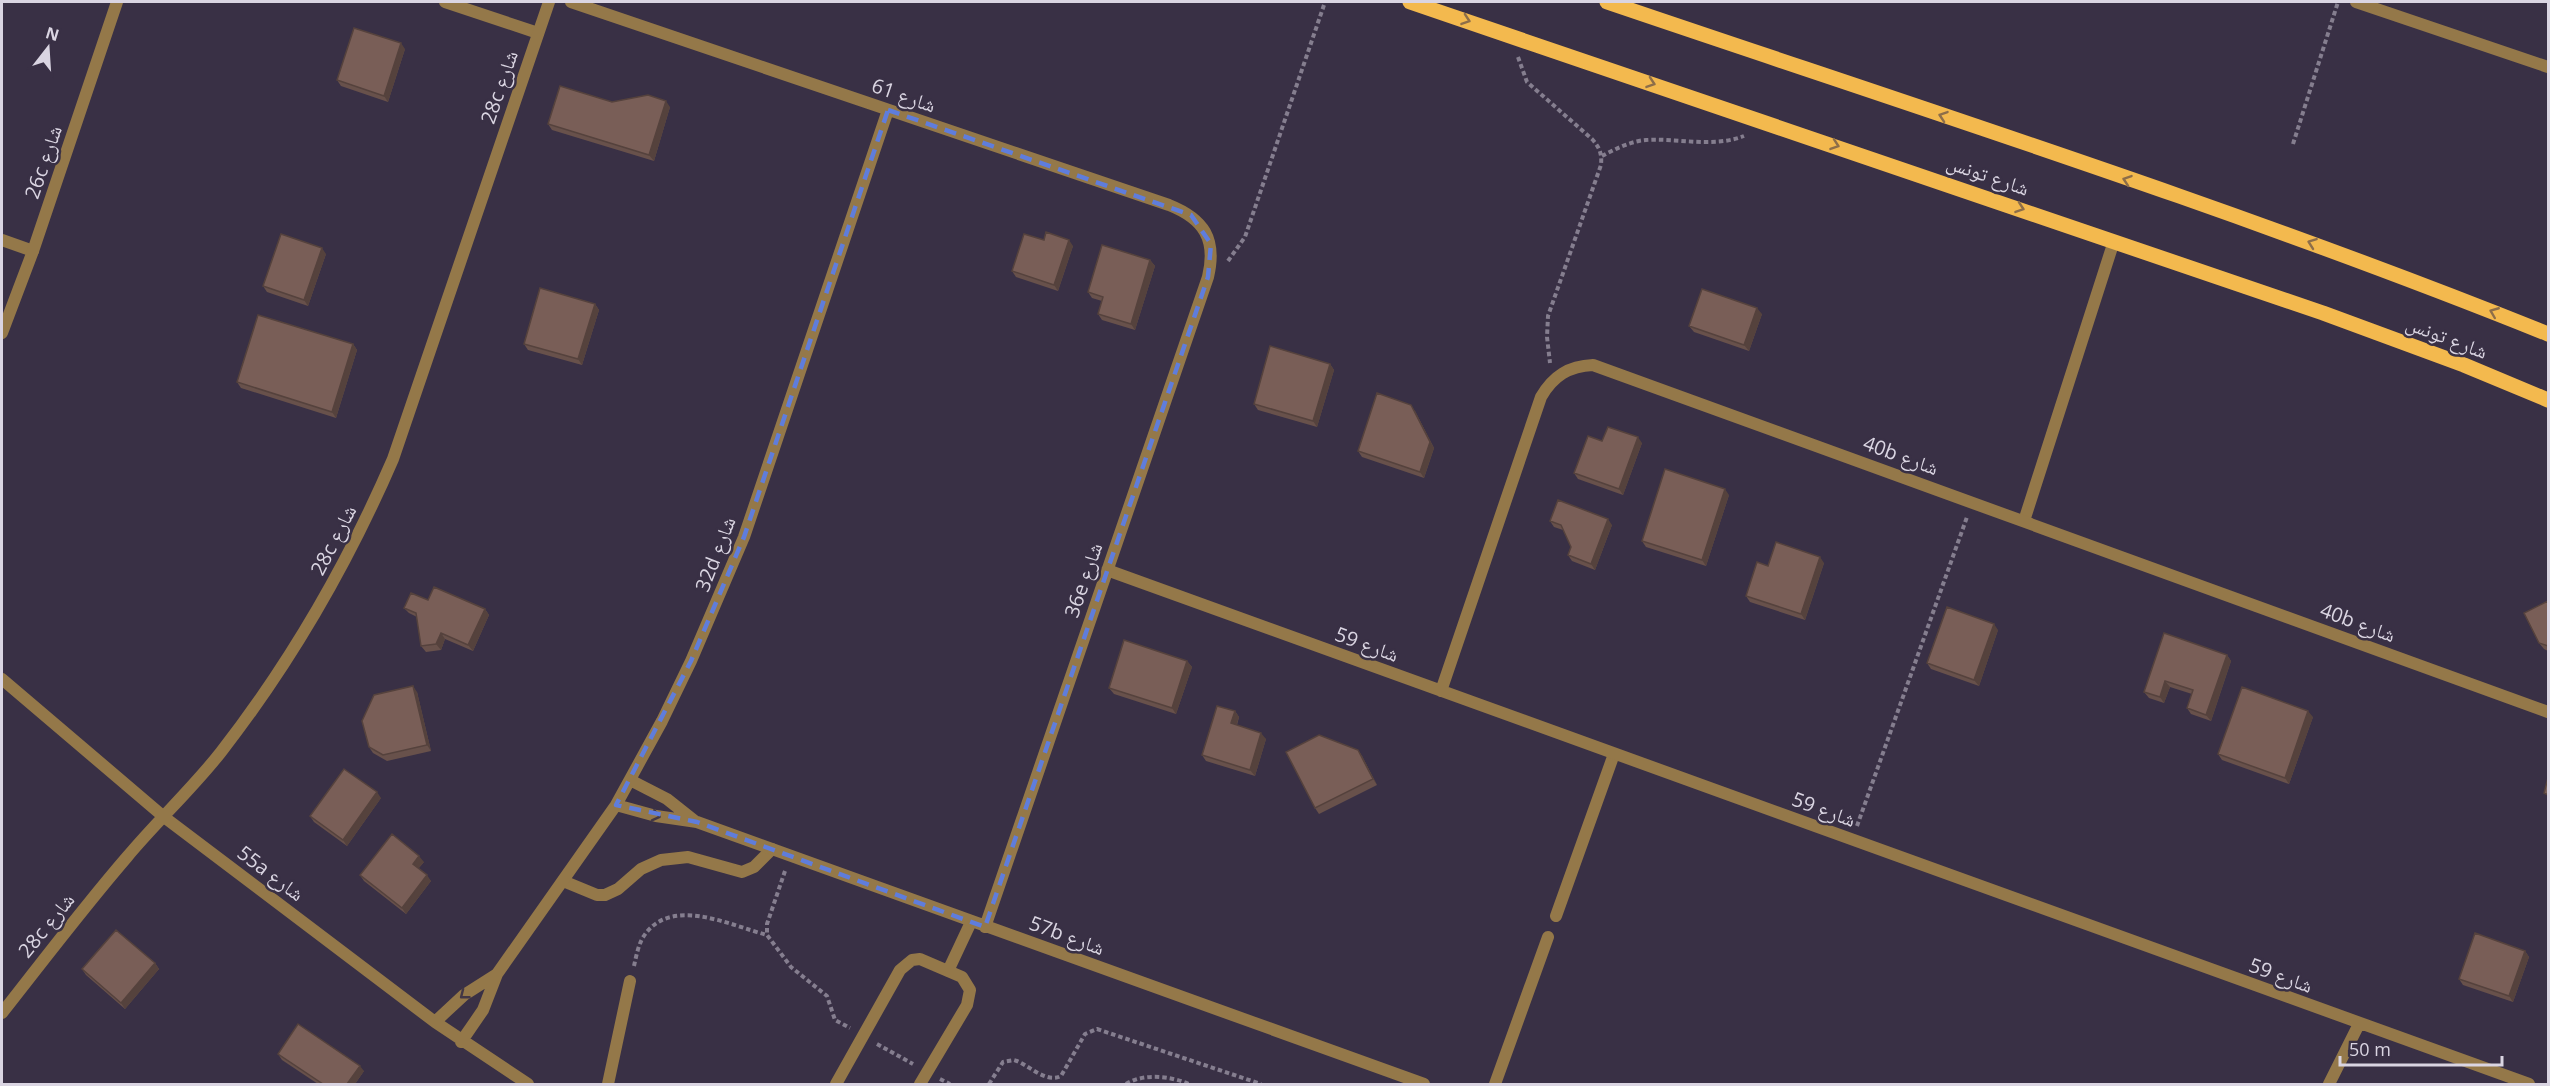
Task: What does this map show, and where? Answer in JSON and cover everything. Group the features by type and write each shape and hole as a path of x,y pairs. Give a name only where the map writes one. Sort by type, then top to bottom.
{"main road":[{"name":"شارع تونس","path":"1410,2 2323,313 2464,365 2548,400"},
{"name":"شارع تونس","path":"1607,2 2278,231 2449,294 2548,334"}],"street":[{"name":"26c شارع","path":"2,333 33,250 117,2"},
{"path":"446,2 538,33"},
{"name":"28c شارع","path":"2,1013 112,874 221,752 282,667 315,613 360,530 403,431 549,2"},
{"name":"شارع 61","path":"571,2 1181,209 1199,224 1211,244"},
{"path":"2356,2 2548,67"},
{"name":"32d شارع","path":"461,1042 483,1010 497,974 616,805 691,661 744,537 888,110"},
{"path":"2,240 33,250"},
{"path":"2024,520 2114,241"},
{"name":"36e شارع","path":"985,927 1208,277 1211,244"},
{"name":"40b شارع","path":"1553,380 1572,368 1593,365 1604,367 2548,712"},
{"path":"1441,691 1541,398 1553,380"},
{"name":"شارع 59","path":"1107,570 2529,1084"},
{"name":"55a شارع","path":"2,679 164,817 461,1042 528,1084"},
{"path":"1556,916 1614,754"},
{"name":"57b شارع","path":"630,780 667,799 697,822"},
{"name":"57b شارع","path":"616,805 656,816 697,822 1415,1083"},
{"path":"563,881 597,895 605,895 618,889 641,869 661,860 688,857 742,872 754,867 772,849"},
{"path":"948,971 971,922"},
{"path":"1495,1084 1548,937"},
{"path":"836,1084 905,963 920,959 962,978 967,983 969,998 920,1084"},
{"name":"32d شارع","path":"435,1022 464,995 497,974"},
{"path":"608,1084 630,981"},
{"path":"2329,1084 2359,1024"}],"path":[{"path":"1208,277 1230,259 1245,237 1325,2"},
{"path":"2293,144 2338,2"},
{"path":"1520,39 1519,63 1527,82 1592,139 1599,146 1602,156 1601,165 1548,316 1549,358 1553,380"},
{"path":"1602,156 1623,146 1645,140 1719,142 1731,140 1755,130 1766,122"},
{"path":"1852,840 1973,502"},
{"path":"790,856 766,924 767,935 791,967 827,996 835,1020 950,1084"},
{"path":"630,981 640,942 652,927 669,917 690,915 767,935"},
{"path":"989,1084 1000,1066 1008,1060 1020,1061 1048,1077 1061,1076 1085,1034 1097,1029 1261,1084"},
{"path":"1126,1084 1145,1077 1171,1079 1190,1084"}],"highlighted area":[{"path":"888,110 1191,215 1211,244 1208,277 985,927 697,822 616,805 691,661 744,537"}],"building":[{"path":"354,28 401,43 384,96 337,80"},
{"path":"560,86 612,102 648,95 666,101 649,155 548,124"},
{"path":"1046,232 1069,240 1054,285 1012,271 1024,234 1044,240"},
{"path":"281,234 322,248 304,300 263,286"},
{"path":"1102,245 1150,260 1131,324 1098,314 1103,297 1088,292"},
{"path":"540,288 595,304 578,359 524,344"},
{"path":"1702,289 1757,308 1744,345 1689,326"},
{"path":"258,315 353,344 332,412 237,382"},
{"path":"1270,346 1330,364 1313,421 1254,404"},
{"path":"1377,393 1411,405 1430,442 1420,472 1358,451"},
{"path":"1608,427 1638,437 1619,489 1574,473 1588,436 1602,441"},
{"path":"1665,469 1725,489 1702,560 1642,541"},
{"path":"1558,500 1608,519 1591,564 1568,555 1571,547 1561,525 1550,521"},
{"path":"1776,542 1820,557 1801,614 1746,596 1757,562 1768,566"},
{"path":"434,587 485,609 468,645 441,633 436,644 421,646 416,613 404,608 411,593 428,600"},
{"path":"2548,601 2548,646 2539,643 2524,613"},
{"path":"1947,607 1994,624 1974,680 1927,663"},
{"path":"2164,633 2227,655 2206,715 2187,708 2193,690 2165,681 2160,697 2144,692"},
{"path":"1124,640 1187,661 1172,708 1109,688"},
{"path":"413,686 427,745 383,755 369,747 362,721 374,695"},
{"path":"2242,687 2308,711 2285,778 2218,754"},
{"path":"1217,706 1235,711 1231,723 1261,733 1250,770 1202,755"},
{"path":"1319,735 1358,750 1373,779 1315,808 1286,752"},
{"path":"344,769 377,792 343,840 310,816"},
{"path":"2548,778 2548,795 2544,793"},
{"path":"392,834 419,856 413,864 427,875 402,908 360,875"},
{"path":"116,930 155,963 121,1003 82,969"},
{"path":"2475,933 2525,951 2509,996 2459,979"},
{"path":"298,1024 360,1066 347,1084 323,1084 278,1054"}]}
